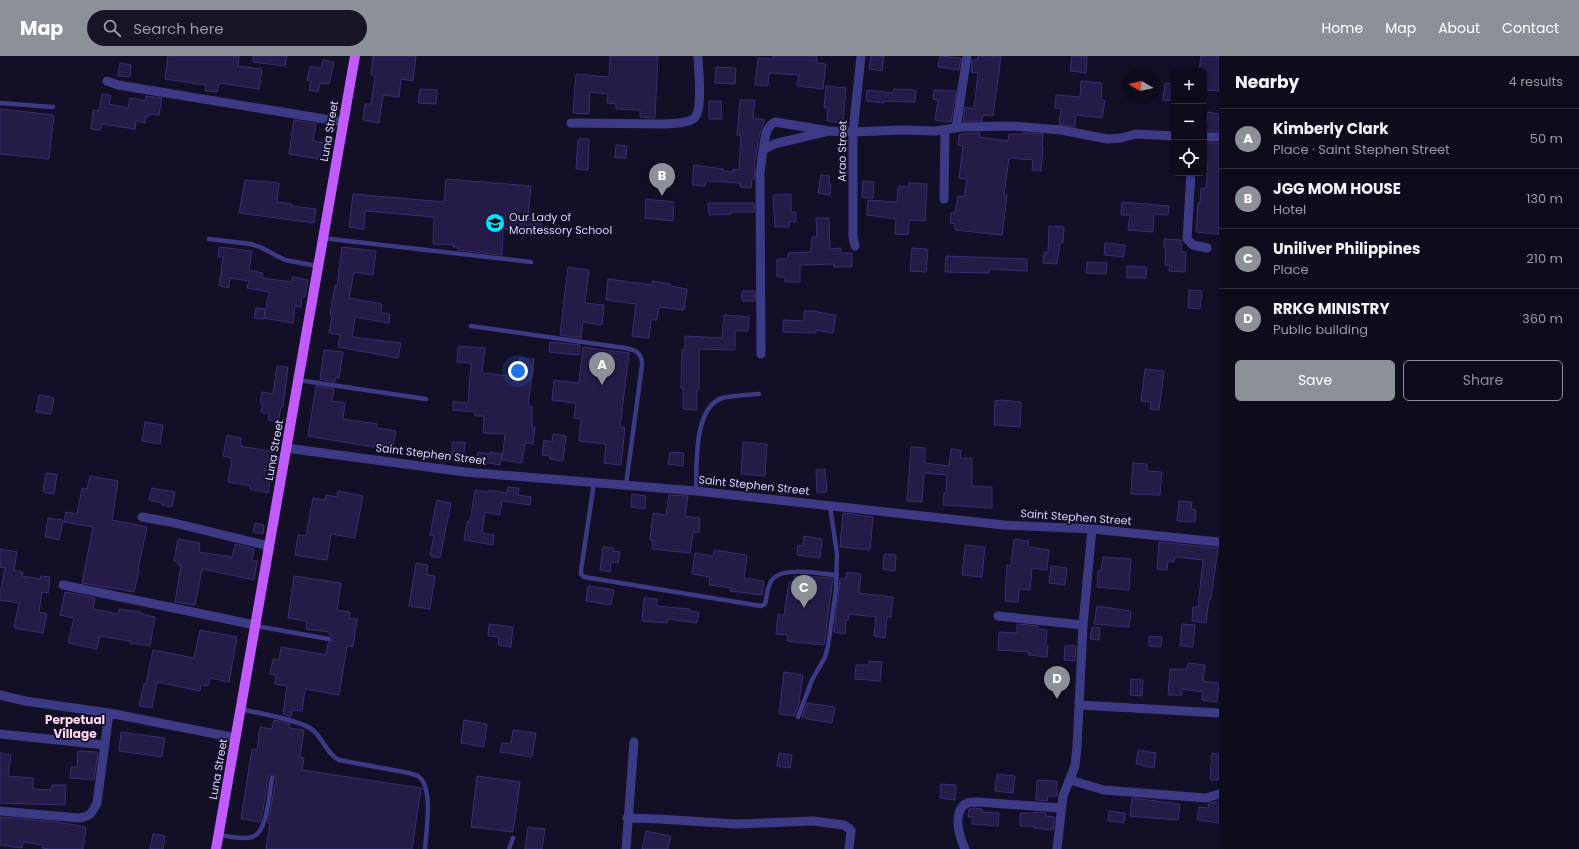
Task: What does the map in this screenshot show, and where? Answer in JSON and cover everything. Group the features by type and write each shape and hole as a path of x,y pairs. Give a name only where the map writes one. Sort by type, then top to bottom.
{"main road":[{"name":"Luna Street","path":"216,849 322,238 356,56"}],"street":[{"path":"571,123 666,124 681,123 694,119 697,116 700,104 698,56"},
{"name":"Arao Street","path":"855,246 853,236 853,132 861,56"},
{"path":"956,128 967,56"},
{"path":"107,81 118,85 343,122"},
{"path":"761,354 760,173 767,129 771,124 775,122 829,131 853,132 1036,127 1106,140 1136,134 1171,136"},
{"path":"944,199 945,130"},
{"path":"763,150 774,144 829,131"},
{"path":"1207,137 1219,137"},
{"path":"1191,176 1187,239 1193,245 1206,248"},
{"name":"Saint Stephen Street","path":"286,448 465,472 696,491 1004,525 1092,529 1219,542"},
{"path":"142,517 170,522 269,546"},
{"path":"1057,849 1063,796 1075,766 1080,705 1083,625 1092,529"},
{"path":"63,585 255,626"},
{"path":"998,616 1083,625"},
{"path":"0,695 25,701 109,713 236,738"},
{"path":"1080,705 1219,713"},
{"path":"0,811 69,818 87,817 92,813 97,803 109,713"},
{"path":"0,734 105,745"},
{"path":"626,849 627,818 634,742"},
{"path":"1070,780 1104,790 1206,798 1219,794"},
{"path":"965,849 960,838 958,822 960,811 967,803 978,802 1061,808"},
{"path":"627,818 736,824 813,822 844,825 851,830 849,849"}],"lane":[{"path":"0,103 53,107"},
{"path":"209,238 251,244 285,260 318,266"},
{"path":"322,238 530,262"},
{"path":"471,326 618,347 633,350 639,353 642,358 642,365 626,485"},
{"path":"298,380 426,399"},
{"path":"696,491 698,434 706,413 721,398 759,394"},
{"path":"594,483 581,570 581,574 584,577 761,606 765,604 770,582 774,577 780,574 788,572 837,575"},
{"path":"798,717 812,680 825,657 836,590 838,554 830,506"},
{"path":"255,626 329,638"},
{"path":"241,708 292,721 311,729 318,736 332,757 339,760 418,777 424,785 429,805 425,849"},
{"path":"218,835 245,838 253,837 260,832 264,824 272,778"},
{"path":"509,849 513,838"}],"building":[{"path":"168,56 239,56 238,66 262,69 259,89 219,83 217,92 205,91 206,85 165,79"},
{"path":"253,56 287,56 285,66 253,62"},
{"path":"373,56 416,56 413,81 401,79 399,97 383,95 379,123 363,120 365,104 371,104 375,76 371,75"},
{"path":"610,56 658,56 655,118 640,117 640,110 616,109 616,104 607,103 608,94 590,92 589,114 573,113 576,74 609,77"},
{"path":"773,56 817,56 816,63 826,64 823,89 797,86 799,75 769,73 768,86 755,85 758,58 773,59"},
{"path":"871,56 884,56 882,71 869,69"},
{"path":"940,56 961,58 959,70 938,67"},
{"path":"978,56 1001,56 993,116 983,115 982,121 963,121 965,107 974,109 978,73 971,72 972,60 977,60"},
{"path":"1072,56 1087,56 1086,73 1070,71"},
{"path":"1201,56 1219,56 1219,91 1207,90 1207,68 1199,68"},
{"path":"323,60 334,62 329,84 320,83 318,92 309,90 311,81 307,80 310,66 321,68"},
{"path":"120,63 131,65 130,77 118,76"},
{"path":"716,67 736,68 735,84 715,83"},
{"path":"1081,81 1102,83 1101,100 1105,100 1102,118 1076,115 1075,127 1059,124 1061,109 1055,108 1056,95 1080,97"},
{"path":"1165,83 1171,84 1171,101 1163,100"},
{"path":"826,86 846,88 843,123 827,121 828,108 824,108"},
{"path":"420,89 437,90 436,104 418,103"},
{"path":"894,89 916,90 915,102 884,101 884,103 866,101 867,90 893,93"},
{"path":"934,90 956,91 951,122 935,120 938,100 933,99"},
{"path":"102,94 111,95 109,104 128,108 130,98 145,101 146,96 162,98 159,115 149,114 148,117 146,116 145,123 136,121 135,129 101,124 101,130 91,129 93,110 99,111"},
{"path":"740,100 755,100 753,118 765,120 759,137 755,160 754,179 752,178 751,188 740,187 740,183 706,181 705,186 692,185 694,165 723,169 723,171 733,172 733,169 739,170 741,136 737,135"},
{"path":"709,101 721,101 722,119 709,119"},
{"path":"0,109 54,115 49,159 0,154"},
{"path":"1208,112 1219,114 1219,131 1207,131"},
{"path":"294,120 316,124 313,141 328,144 325,160 289,154"},
{"path":"980,133 980,137 1008,141 1009,134 1043,134 1041,171 1032,170 1033,160 1009,158 1004,195 1007,195 1002,235 955,230 955,224 950,223 951,213 955,213 958,196 964,197 967,179 959,178 963,146 958,145 959,134"},
{"path":"578,139 589,139 588,170 576,169"},
{"path":"1207,143 1219,143 1219,234 1196,232 1198,203 1200,203 1201,188 1206,189 1208,162"},
{"path":"616,145 627,146 626,158 615,158"},
{"path":"821,175 830,176 830,195 818,193"},
{"path":"446,179 531,186 528,217 541,218 540,232 503,229 502,255 458,250 458,247 453,247 454,245 433,244 434,217 365,211 364,229 349,227 353,194 444,202"},
{"path":"245,180 279,183 277,202 292,204 291,206 316,209 314,223 239,213"},
{"path":"863,181 874,182 873,198 862,197"},
{"path":"909,183 927,184 925,221 909,220 908,235 895,234 896,219 867,215 868,200 897,202 898,186 909,187"},
{"path":"791,194 791,212 796,212 796,222 789,222 789,227 775,227 773,195"},
{"path":"646,199 674,202 673,221 645,218"},
{"path":"1122,202 1169,206 1168,215 1154,214 1153,232 1128,230 1130,215 1121,215"},
{"path":"708,203 754,203 754,212 731,212 731,214 709,215"},
{"path":"816,218 829,218 830,249 841,248 841,253 852,253 852,267 834,267 834,264 800,265 800,282 785,282 785,277 777,277 777,259 788,259 788,253 811,252 812,237 817,237"},
{"path":"1049,226 1064,227 1063,243 1060,243 1057,264 1043,263 1044,252 1048,253"},
{"path":"1164,239 1181,240 1181,252 1186,252 1185,272 1169,271 1170,265 1165,265 1166,248 1164,248"},
{"path":"1105,243 1125,245 1124,257 1104,255"},
{"path":"219,247 252,251 249,270 263,273 262,278 292,282 292,277 308,280 305,297 302,297 301,307 295,306 293,323 264,318 269,292 247,288 249,281 230,278 229,288 219,286 223,257 218,257"},
{"path":"342,247 376,251 373,275 354,272 349,298 382,304 381,313 390,314 389,323 355,317 352,337 401,343 398,358 338,347 340,335 329,333 332,315 330,314 335,285 337,286"},
{"path":"912,248 928,249 926,272 910,271"},
{"path":"946,256 1027,259 1027,271 989,269 989,273 945,272"},
{"path":"1087,262 1107,263 1106,274 1086,273"},
{"path":"1127,266 1147,267 1146,278 1127,278"},
{"path":"568,267 589,270 585,303 604,305 602,325 583,322 581,338 560,335"},
{"path":"608,279 652,285 652,281 687,289 684,310 659,307 657,320 651,320 649,338 632,336 636,304 606,300"},
{"path":"1189,290 1202,291 1200,309 1188,308"},
{"path":"742,291 755,291 755,301 742,301"},
{"path":"256,308 265,309 264,319 254,318"},
{"path":"804,311 817,311 836,315 833,333 816,330 816,333 783,332 783,320 804,321"},
{"path":"724,315 749,317 748,331 735,331 735,350 699,349 699,389 697,389 697,410 683,409 683,388 681,388 682,350 685,350 685,336 722,338"},
{"path":"550,342 580,345 579,355 549,352"},
{"path":"458,346 485,348 482,373 518,377 520,358 534,359 528,406 532,407 532,427 535,427 533,444 525,443 522,463 502,460 505,434 483,433 484,416 475,416 475,412 453,410 453,401 468,403 471,363 457,362"},
{"path":"583,347 629,353 620,427 625,428 621,465 604,463 606,444 579,441 581,419 574,418 576,403 552,400 554,380 579,383"},
{"path":"324,350 343,352 339,378 335,378 335,382 320,379"},
{"path":"277,366 288,367 283,407 281,407 278,422 268,420 269,414 261,412 263,404 260,403 262,392 273,394"},
{"path":"1145,369 1164,371 1159,410 1150,409 1151,402 1141,401"},
{"path":"316,386 334,389 332,401 345,403 343,419 377,424 377,428 396,431 393,446 374,444 374,447 308,436"},
{"path":"39,395 54,398 51,414 36,412"},
{"path":"1001,400 1021,402 1020,427 994,425 995,401"},
{"path":"145,422 163,425 160,444 142,441"},
{"path":"553,434 566,436 563,461 550,459 550,456 542,455 544,440 552,442"},
{"path":"227,435 241,438 240,446 275,452 268,493 250,489 250,486 228,482 232,458 223,456"},
{"path":"452,442 465,442 464,455 452,455"},
{"path":"743,442 767,444 765,476 741,474"},
{"path":"911,447 925,448 925,463 949,466 951,449 961,450 960,458 972,458 972,486 992,487 992,508 943,505 944,493 946,493 947,475 924,473 922,502 907,501"},
{"path":"478,452 502,454 500,465 477,461"},
{"path":"670,452 684,453 683,466 668,464"},
{"path":"1133,463 1147,464 1147,471 1162,472 1160,495 1131,494"},
{"path":"825,469 827,492 817,493 816,470"},
{"path":"46,473 57,474 54,494 43,492"},
{"path":"90,476 118,481 112,520 147,527 134,592 82,583 93,527 64,522 66,512 77,514 82,488 87,489"},
{"path":"508,487 519,488 518,495 531,497 530,505 502,501 500,515 485,512 482,533 494,535 493,545 464,540 467,521 470,522 475,490 489,492 489,490 507,493"},
{"path":"152,488 175,492 172,507 149,500"},
{"path":"338,491 363,496 355,538 331,534 327,560 295,555 298,535 306,536 313,498 325,500 326,495 337,497"},
{"path":"632,494 646,496 645,509 631,507"},
{"path":"669,495 688,496 685,516 700,518 699,533 693,532 690,553 652,549 653,541 650,540 653,513 666,515"},
{"path":"437,500 451,503 440,558 430,556 434,536 430,535"},
{"path":"1179,501 1192,502 1191,509 1196,510 1195,522 1177,521"},
{"path":"843,513 873,517 870,550 840,547"},
{"path":"48,518 63,520 59,540 45,537"},
{"path":"255,523 264,525 263,534 253,532"},
{"path":"804,536 822,539 820,558 797,555 798,545 803,546"},
{"path":"178,539 200,543 199,552 232,557 235,544 254,549 252,561 257,561 254,580 202,569 195,605 175,602 181,565 178,565 178,562 174,561"},
{"path":"1014,539 1029,541 1028,547 1049,550 1047,570 1032,568 1030,590 1019,589 1018,602 1005,601 1007,565 1011,566"},
{"path":"1159,542 1218,548 1206,623 1192,621 1193,607 1198,607 1203,560 1175,557 1174,562 1168,561 1167,570 1157,569"},
{"path":"965,545 985,547 982,577 962,575"},
{"path":"603,547 613,548 613,551 620,552 618,563 611,562 610,572 600,570"},
{"path":"0,549 17,552 14,570 23,572 22,576 40,579 41,576 50,577 48,593 42,592 39,612 47,614 43,633 14,628 19,603 0,600 0,589 5,568 0,567"},
{"path":"714,550 747,555 744,578 764,581 762,595 730,591 731,588 709,585 710,577 692,574 695,553 713,556"},
{"path":"884,554 896,555 895,571 883,569"},
{"path":"1103,557 1131,559 1129,590 1097,587 1098,571 1101,571"},
{"path":"416,563 428,565 427,575 435,576 430,609 409,606"},
{"path":"1051,566 1067,568 1065,585 1049,583"},
{"path":"847,572 861,574 859,593 893,597 891,617 887,617 885,638 874,636 876,617 849,614 848,620 846,620 845,634 834,632 840,579 846,579"},
{"path":"294,576 341,583 337,610 350,612 349,618 357,619 353,647 347,646 339,695 305,689 302,711 292,710 291,717 283,714 287,686 275,684 276,675 270,674 273,659 279,660 281,647 326,655 328,643 333,639 332,636 329,635 329,632 306,629 307,621 288,618"},
{"path":"794,576 833,578 824,645 787,641 788,635 776,634 778,614 784,615 789,582 794,582"},
{"path":"588,586 614,590 611,605 586,601"},
{"path":"65,592 95,598 93,609 118,614 119,609 141,612 141,614 155,617 150,646 100,636 97,649 68,643 74,618 60,615"},
{"path":"644,598 657,599 657,606 690,609 689,611 699,612 697,623 668,619 667,623 642,621"},
{"path":"1097,606 1131,611 1129,627 1094,624"},
{"path":"489,624 513,627 511,647 498,645 499,637 488,636"},
{"path":"1017,624 1038,626 1038,629 1047,630 1047,657 1028,655 1029,652 998,650 999,632 1017,633"},
{"path":"1182,624 1195,625 1193,647 1180,646"},
{"path":"1092,627 1100,628 1099,640 1090,639"},
{"path":"200,630 237,637 229,682 210,678 208,686 201,685 200,691 157,682 152,708 139,706 144,684 146,684 153,650 194,658"},
{"path":"1149,636 1162,637 1161,647 1149,646"},
{"path":"1065,646 1076,646 1075,661 1064,660"},
{"path":"869,661 882,662 880,681 855,679 856,665 869,665"},
{"path":"1188,663 1205,665 1203,681 1219,683 1217,702 1202,700 1203,692 1182,689 1182,695 1168,695 1170,669 1187,669"},
{"path":"784,672 803,675 800,701 794,716 779,714"},
{"path":"1131,679 1143,680 1142,696 1130,695"},
{"path":"807,703 835,707 832,723 802,717"},
{"path":"274,720 290,724 289,728 304,730 300,757 304,758 302,770 421,788 412,849 266,849 270,823 268,823 276,779 274,775 270,775 268,777 260,822 241,819 252,749 257,750 260,727 272,729"},
{"path":"464,720 487,724 484,747 461,743"},
{"path":"513,730 536,733 532,757 500,752 502,743 511,744"},
{"path":"121,732 165,738 162,757 119,751"},
{"path":"1138,750 1156,753 1154,768 1136,764"},
{"path":"78,751 98,752 94,780 70,778 71,767 77,767"},
{"path":"0,753 11,755 8,776 33,778 33,789 51,790 52,785 66,785 65,805 0,803"},
{"path":"779,753 792,755 790,768 777,766"},
{"path":"1212,753 1219,754 1219,780 1210,780"},
{"path":"997,774 1015,776 1013,793 995,791"},
{"path":"477,776 520,782 513,832 471,827"},
{"path":"1037,780 1057,781 1057,796 1048,796 1047,801 1036,800"},
{"path":"941,784 956,785 955,800 940,798"},
{"path":"1132,798 1180,804 1178,820 1130,816"},
{"path":"1219,802 1219,823 1197,820 1199,807 1208,808 1209,803"},
{"path":"969,809 982,809 981,812 999,813 998,826 972,824 973,817 968,817"},
{"path":"1109,811 1125,813 1124,823 1108,821"},
{"path":"1020,813 1046,813 1046,816 1055,817 1053,830 1034,828 1034,826 1020,826"},
{"path":"0,817 58,822 86,827 83,849 50,849 42,848 43,845 23,842 22,848 0,845"},
{"path":"528,827 545,829 542,849 525,849"},
{"path":"646,831 671,836 668,849 642,849"},
{"path":"153,834 165,836 163,849 150,849"}],"place":[{"name":"JGG MOM HOUSE","path":"662,196"},
{"name":"Our Lady of Montessory School","path":"495,223"},
{"name":"Kimberly Clark","path":"602,385"},
{"name":"Uniliver Philippines","path":"804,608"},
{"name":"RRKG MINISTRY","path":"1057,699"}],"district":[{"name":"Perpetual Village","path":"75,727"}]}
